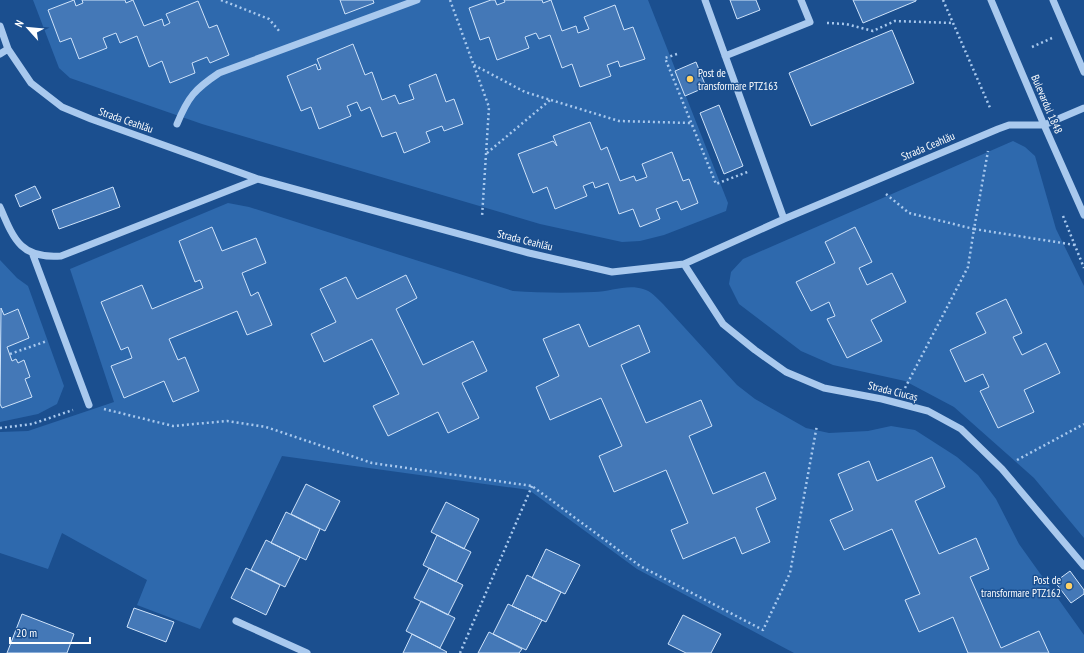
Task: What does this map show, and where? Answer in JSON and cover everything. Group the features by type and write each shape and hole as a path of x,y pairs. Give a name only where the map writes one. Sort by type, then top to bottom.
{"street":[{"path":"177,124 187,101 202,85 220,73 417,0"},
{"path":"705,0 784,219"},
{"path":"725,56 810,22 801,0"},
{"name":"Bulevardul 1848","path":"991,0 1084,215"},
{"path":"1053,0 1084,72"},
{"name":"Strada Ceahlău","path":"0,26 8,49 31,83 62,107 91,119 258,179 529,253 612,272 684,264 784,219 998,129 1009,125 1044,125 1084,108"},
{"path":"0,54 8,49"},
{"path":"0,207 11,235 21,247 33,254 47,257 61,256 258,179"},
{"path":"33,254 89,405"},
{"name":"Strada Ciucaș","path":"684,264 724,324 786,372 824,388 882,399 928,411 960,429 1002,469 1084,566"},
{"path":"236,621 307,653"}],"path":[{"path":"221,0 269,19 293,46"},
{"path":"450,0 489,107 482,217"},
{"path":"943,0 991,110"},
{"path":"824,23 846,24 873,31 895,21 953,23"},
{"path":"1032,46 1056,37"},
{"path":"677,54 665,58 716,184 752,170"},
{"path":"474,65 525,92 619,121 691,123"},
{"path":"486,153 551,100"},
{"path":"904,389 947,310 968,267 988,149"},
{"path":"886,194 909,213 974,229 1075,245"},
{"path":"10,354 63,335"},
{"path":"0,428 32,424 89,405 173,426 227,421 266,427 372,463 532,486 640,566 763,630 790,573 817,425"},
{"path":"1016,461 1084,424"},
{"path":"460,653 532,486"}],"shaded area":[{"path":"33,0 648,0 728,203 726,211 664,235 640,241 622,242 540,224 202,124 70,78 59,68"},
{"path":"1013,141 1025,147 1035,156 1056,229 1084,286 1084,538 1034,478 954,407 905,381 833,365 801,351 739,304 729,284 731,272 743,259"},
{"path":"228,203 249,207 513,291 574,293 600,292 631,287 643,289 651,293 663,304 737,385 755,399 806,428 829,433 868,431 891,426 915,430 957,457 978,475 996,499 1019,544 1084,635 1084,653 794,653 637,569 529,490 282,456 200,629 137,605 147,580 62,533 48,569 0,553 0,432 28,431 114,402 70,269"},
{"path":"0,260 17,278 28,286 64,386 57,404 38,414 0,422"}],"building":[{"path":"74,0 76,6 83,3 82,0 125,0 126,3 133,0 144,26 162,19 164,26 170,23 166,14 198,1 209,28 217,25 229,55 210,63 207,57 192,63 195,73 170,83 162,61 149,67 137,36 120,43 116,33 103,38 107,48 79,59 71,38 60,42 48,10"},
{"path":"340,0 373,0 374,3 345,14"},
{"path":"495,0 497,5 505,2 504,0 542,0 543,3 551,0 562,31 576,26 578,33 589,29 584,17 615,5 624,30 633,27 645,59 620,67 618,61 607,65 611,76 580,87 572,64 562,68 550,35 539,39 536,33 525,37 529,48 497,60 489,37 480,40 469,8"},
{"path":"730,0 756,0 760,10 737,19"},
{"path":"853,0 916,0 916,1 863,23"},
{"path":"892,30 914,83 811,126 789,73"},
{"path":"353,44 365,75 372,72 382,100 395,95 399,104 414,99 409,85 436,74 446,102 454,99 463,124 444,131 442,126 426,132 430,142 404,153 396,132 382,137 370,107 361,111 357,102 347,106 351,116 319,129 311,107 301,111 287,76 316,64 318,70 321,69 317,59"},
{"name":"Post de transformare PTZ163","path":"696,62 706,87 685,96 675,71"},
{"path":"719,105 743,166 724,174 700,113"},
{"path":"590,122 601,150 607,147 620,181 634,176 636,181 647,177 642,164 672,152 683,181 689,179 698,203 681,210 677,201 656,209 660,219 640,227 633,209 619,214 608,183 595,188 593,182 583,186 587,196 555,209 547,187 533,193 518,154 553,141 557,146 553,136"},
{"path":"35,186 41,198 20,207 15,195"},
{"path":"113,187 120,207 59,229 52,210"},
{"path":"212,227 222,251 256,238 266,263 242,273 251,296 258,292 272,325 247,335 237,311 169,339 178,360 185,357 199,391 173,402 164,381 124,398 111,366 132,358 128,347 121,350 101,302 142,285 152,309 203,288 200,280 195,282 179,241"},
{"path":"855,227 872,262 859,268 867,285 892,273 906,302 871,320 882,341 847,358 827,319 835,316 829,302 811,311 796,282 835,263 825,242"},
{"path":"406,275 417,298 396,309 423,365 473,341 487,371 462,383 479,418 448,433 438,412 388,436 373,406 399,394 372,339 324,362 311,334 336,322 320,289 346,277 357,299"},
{"path":"1006,299 1022,333 1013,337 1022,355 1046,343 1060,373 1024,390 1034,412 998,428 980,391 989,387 983,374 965,382 950,350 986,333 976,313"},
{"path":"1,308 4,315 18,309 29,338 7,347 12,361 16,359 18,363 24,360 30,377 25,379 32,397 2,408 0,404"},
{"path":"579,324 589,347 639,325 650,352 621,365 646,423 701,400 712,426 689,436 713,494 765,472 776,499 756,508 770,542 742,554 735,537 683,559 671,530 688,523 666,470 614,492 599,456 622,446 601,398 550,420 536,387 559,376 543,339"},
{"path":"932,457 945,487 915,501 939,554 976,538 989,569 970,577 1001,648 1039,631 1049,653 968,653 953,617 919,632 905,600 920,594 892,529 844,550 830,520 853,510 838,474 869,461 877,481"},
{"path":"306,484 340,501 325,531 291,514"},
{"path":"446,502 479,519 464,549 431,532"},
{"path":"286,512 320,529 306,560 271,543"},
{"path":"437,535 471,552 456,582 423,565"},
{"path":"266,540 300,557 285,587 251,570"},
{"path":"546,549 580,565 565,594 532,578"},
{"path":"246,568 280,585 266,615 231,598"},
{"path":"429,568 463,585 448,615 414,598"},
{"name":"Post de transformare PTZ162","path":"1070,571 1084,590 1084,594 1071,603 1055,582"},
{"path":"527,575 561,592 546,622 512,606"},
{"path":"421,601 455,618 440,648 406,631"},
{"path":"508,604 542,620 526,650 493,634"},
{"path":"134,608 174,622 166,642 127,627"},
{"path":"22,614 74,634 67,653 7,653"},
{"path":"683,615 721,634 711,653 686,653 668,644"},
{"path":"489,632 522,649 519,653 478,653"},
{"path":"412,634 447,652 403,653"}],"place":[{"name":"Post de transformare PTZ163","path":"690,79"},
{"name":"Post de transformare PTZ162","path":"1069,586"}]}
